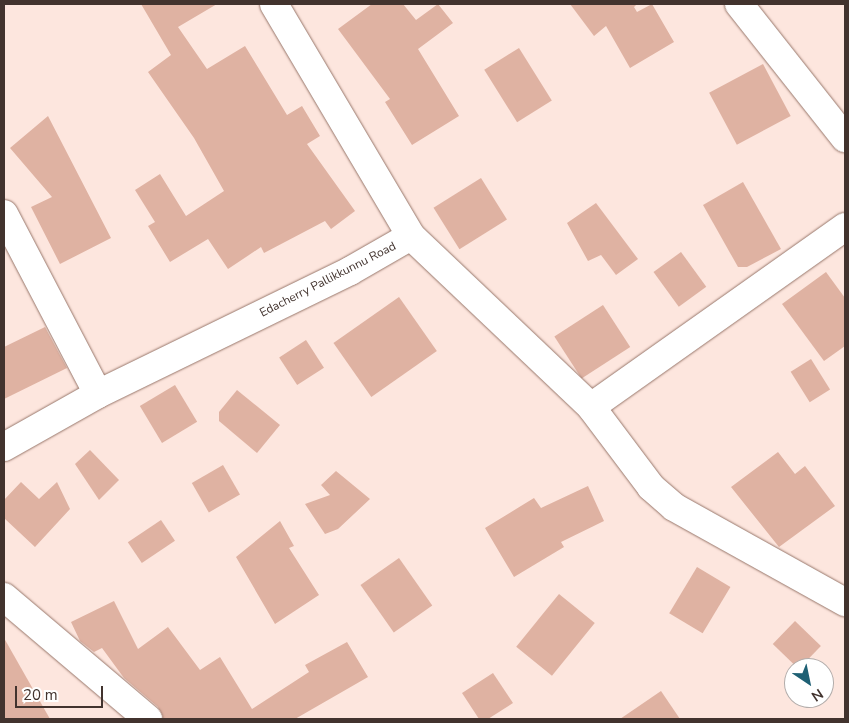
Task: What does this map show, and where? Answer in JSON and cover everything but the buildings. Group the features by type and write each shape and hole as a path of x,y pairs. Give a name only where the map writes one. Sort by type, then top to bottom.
{"street":[{"name":"Edacherry Pallikkunnu Road","path":"4,447 98,394 350,271 411,236 274,4"},
{"path":"739,4 845,138"},
{"path":"4,214 98,394"},
{"path":"591,407 845,226"},
{"path":"411,236 591,407 651,487 674,507 845,602"},
{"path":"4,597 148,719"}]}
